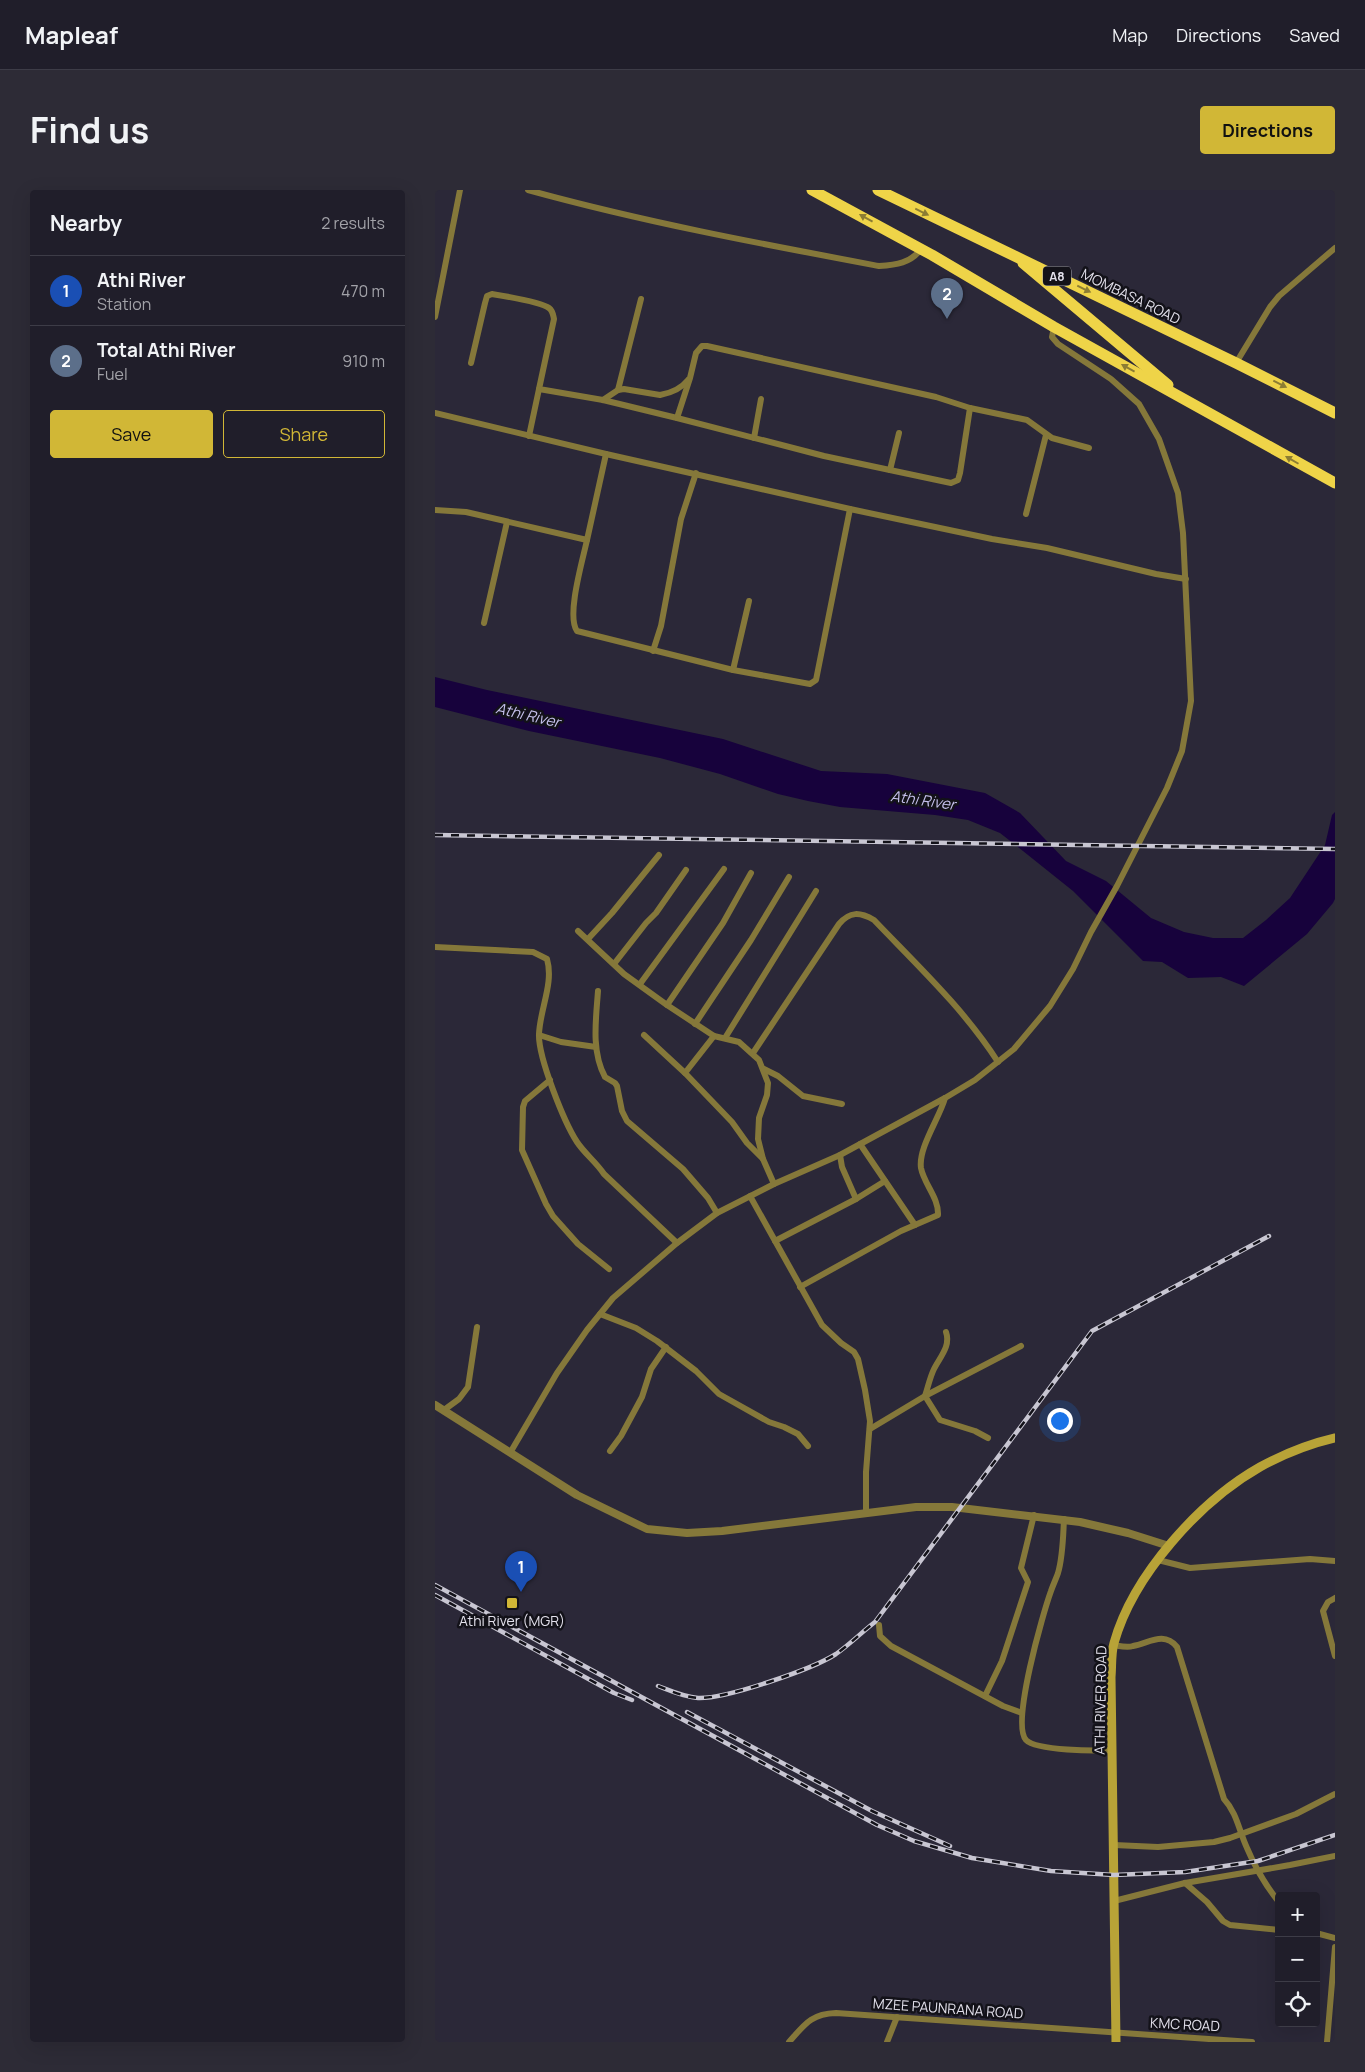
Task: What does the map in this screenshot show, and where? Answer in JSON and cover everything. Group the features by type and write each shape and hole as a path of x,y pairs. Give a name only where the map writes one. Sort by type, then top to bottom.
{"highway":[{"path":"811,190 921,249 1054,327 1335,483"},
{"name":"MOMBASA ROAD","path":"878,190 1236,363"},
{"path":"1010,253 1189,403"},
{"name":"A8","path":"1236,363 1335,413"}],"main road":[{"name":"ATHI RIVER ROAD","path":"1116,2037 1111,1677 1113,1645 1121,1621 1140,1585 1158,1560 1209,1505 1252,1472 1294,1451 1335,1438"}],"street":[{"path":"435,317 436,302 460,190"},
{"path":"532,190 591,207 743,240 879,266 897,265 915,257 921,249"},
{"path":"1236,363 1270,307 1279,296 1335,248"},
{"path":"471,363 487,296 492,294 498,295 549,308 553,313 554,319 529,436"},
{"path":"618,390 641,299"},
{"path":"510,1453 557,1373 600,1314 613,1298 677,1243 717,1213 860,1144 945,1098 975,1080 1014,1049 1050,1006 1073,969 1167,788 1182,751 1191,700 1182,513 1178,493 1151,422 1139,404 1111,379 1058,344 1052,337 1054,327"},
{"path":"677,418 696,353 702,346 707,346 936,397 970,408 1027,420 1034,423 1046,435 1063,442 1089,448"},
{"path":"603,400 618,390 627,389 660,395 676,390 690,378"},
{"path":"539,389 603,400 754,438 951,483 955,483 960,473 970,408"},
{"path":"754,438 761,399"},
{"path":"435,413 850,509 992,539 1047,548 1156,574 1186,579"},
{"path":"890,470 899,433"},
{"path":"1025,514 1046,435"},
{"path":"606,454 574,604 574,628 582,633 733,670 804,684 810,684 816,680 850,509"},
{"path":"653,651 661,626 679,530 696,473"},
{"path":"435,510 466,512 587,540"},
{"path":"484,624 507,522"},
{"path":"733,670 749,601"},
{"path":"588,939 659,855"},
{"path":"640,984 724,869"},
{"path":"613,964 656,913 685,870"},
{"path":"667,1005 723,923 751,873"},
{"path":"695,1024 751,940 789,877"},
{"path":"725,1038 816,891"},
{"path":"753,1053 839,924 847,916 858,913 874,920 915,963 978,1032 998,1062"},
{"path":"578,931 613,964 667,1005 714,1036 739,1042 753,1053 765,1070 768,1083 768,1090 759,1118 758,1133 763,1159 774,1184"},
{"path":"435,947 533,952 547,959 549,974 539,1035 541,1053 564,1119 583,1149 597,1163 604,1174 677,1243"},
{"path":"598,991 596,1047 603,1073 617,1086 622,1111 627,1121 683,1169 708,1198 717,1213"},
{"path":"539,1035 561,1042 596,1047"},
{"path":"644,1035 685,1072 732,1122 747,1143 763,1159"},
{"path":"685,1072 714,1036"},
{"path":"765,1070 778,1076 803,1096 842,1104"},
{"path":"550,1080 525,1101 523,1107 522,1150 553,1216 578,1244 609,1269"},
{"path":"800,1287 915,1225 938,1215 937,1205 920,1165 945,1098"},
{"path":"860,1144 915,1225"},
{"path":"840,1154 842,1167 856,1199"},
{"path":"775,1241 856,1199 885,1181"},
{"path":"750,1196 822,1325 856,1355 865,1390 870,1429 866,1472 866,1513"},
{"path":"600,1314 636,1328 666,1347 696,1371 719,1394 769,1422 798,1434 808,1446"},
{"path":"444,1410 459,1399 468,1387 477,1327"},
{"path":"925,1396 934,1370 949,1339 946,1332"},
{"path":"870,1429 925,1396 1021,1346"},
{"path":"610,1451 621,1436 642,1397 651,1369 666,1347"},
{"path":"925,1396 940,1420 975,1431 988,1438"},
{"path":"435,1405 577,1495 647,1530 687,1533 721,1531 916,1507 944,1507 1034,1515 1064,1520 1128,1533 1169,1546"},
{"path":"985,1696 1002,1661 1028,1582 1021,1568 1034,1515"},
{"path":"1064,1520 1058,1573 1045,1608 1026,1685 1022,1712 1023,1733 1030,1742 1036,1745 1090,1751 1112,1750"},
{"path":"1158,1560 1190,1568 1310,1559 1335,1561"},
{"path":"1335,1598 1328,1602 1323,1611 1335,1656"},
{"path":"879,1625 880,1636 891,1646 1003,1706 1022,1712"},
{"path":"1113,1645 1133,1646 1161,1638 1172,1641 1177,1647 1225,1799 1235,1812 1241,1835 1258,1871 1275,1896"},
{"path":"1114,1846 1176,1846 1214,1842 1241,1835 1309,1808 1335,1794"},
{"path":"1114,1900 1185,1883 1335,1856"},
{"path":"1185,1883 1207,1902 1223,1920 1230,1924 1275,1930"},
{"path":"1320,1934 1335,1938"},
{"path":"1327,2042 1335,1947"},
{"name":"MZEE PAUNRANA ROAD","path":"789,2042 809,2020 825,2014 897,2017 1116,2037"},
{"path":"887,2042 897,2017"},
{"name":"KMC ROAD","path":"1116,2037 1252,2042"}],"water":[{"path":"435,677 487,690 723,739 821,771 887,774 985,793 1020,813 1066,861 1106,881 1151,918 1184,932 1213,938 1243,938 1290,898 1325,845 1332,815 1335,812 1335,899 1307,934 1244,986 1221,977 1188,978 1162,962 1143,961 1073,891 1000,833 968,820 935,815 840,807 808,801 778,794 720,774 660,758 529,731 435,707"}],"railway":[{"path":"435,835 1335,849"},
{"path":"658,1686 678,1694 698,1698 728,1694 790,1675 836,1654 875,1622 1092,1331 1269,1236"},
{"path":"435,1585 877,1825 914,1841 972,1858 1051,1871 1114,1875 1185,1872 1258,1861 1335,1835"},
{"path":"435,1595 614,1693 632,1700"},
{"path":"687,1712 872,1811 950,1846"}],"place":[{"name":"Total Athi River","path":"947,319"},
{"name":"Athi River","path":"521,1592"},
{"name":"Athi River (MGR)","path":"512,1603"}]}
